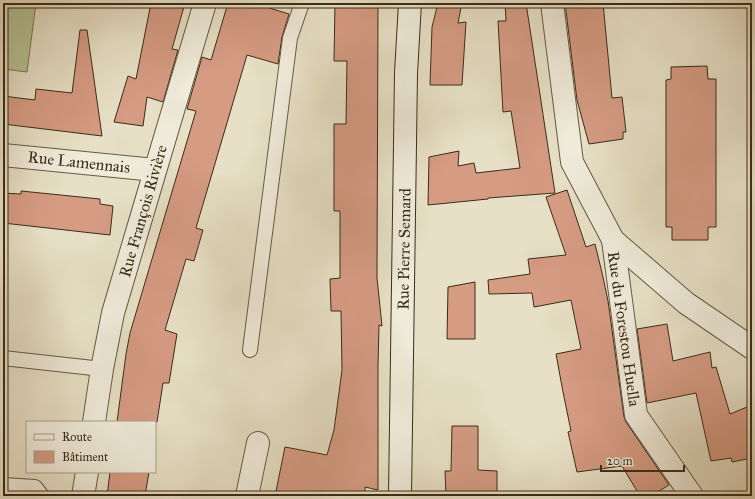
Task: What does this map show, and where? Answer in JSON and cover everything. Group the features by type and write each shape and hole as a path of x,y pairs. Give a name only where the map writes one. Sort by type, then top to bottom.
{"street":[{"name":"Rue François Rivière","path":"94,421 113,312 205,3"},
{"name":"Rue Pierre Semard","path":"400,496 406,81 410,3"},
{"name":"Rue du Forestou Huella","path":"552,3 572,162 612,240 636,415 692,496"},
{"name":"Rue Lamennais","path":"3,154 155,170"},
{"name":"Rue du Forestou Huella","path":"612,240 686,303 752,348"},
{"path":"247,496 258,443"},
{"path":"83,496 87,473"}],"lane":[{"path":"250,350 290,38 302,3"},
{"path":"3,358 102,369"},
{"path":"3,485 35,487 42,496"}],"green space":[{"path":"3,3 36,3 27,72 3,69"}],"building":[{"path":"151,3 185,3 172,49 178,50 163,102 147,97 143,126 114,122 128,76 136,79"},
{"path":"228,3 253,3 289,14 282,37 278,64 247,55 196,228 203,230 194,261 186,259 165,330 177,334 169,383 163,383 157,422 117,421 130,333 196,111 187,109 202,57 211,60"},
{"path":"335,3 378,3 377,278 382,326 379,325 378,490 365,487 365,496 275,496 285,447 327,455 334,430 342,370 341,311 331,311 330,279 340,278 340,211 334,211 334,124 346,124 347,61 334,61"},
{"path":"438,3 462,3 458,23 466,22 462,85 430,85 432,27"},
{"path":"505,3 526,3 555,193 488,198 428,205 429,157 459,151 458,166 474,163 476,173 520,168 511,111 503,112 498,21 506,21"},
{"path":"565,3 603,3 612,98 622,97 626,132 623,132 623,139 589,144 577,100"},
{"path":"80,30 87,30 102,136 3,124 3,96 35,100 36,89 72,93"},
{"path":"707,66 708,79 716,79 716,227 708,227 708,240 672,240 672,227 666,227 666,80 671,79 671,67"},
{"path":"567,190 586,247 595,244 608,301 624,417 669,485 651,496 640,496 622,466 577,472 568,432 571,431 556,354 581,349 571,300 534,307 532,293 489,294 488,280 530,274 528,259 566,255 546,197"},
{"path":"21,191 100,199 100,204 113,206 110,235 3,223 3,193 21,194"},
{"path":"475,282 475,339 447,339 448,287"},
{"path":"667,324 673,361 710,352 712,368 716,367 730,414 752,405 752,458 732,462 731,458 711,461 696,393 647,403 637,329"},
{"path":"452,426 478,426 478,470 497,471 497,496 446,496 445,471 451,471"},
{"path":"110,473 149,473 145,496 107,496"}]}
